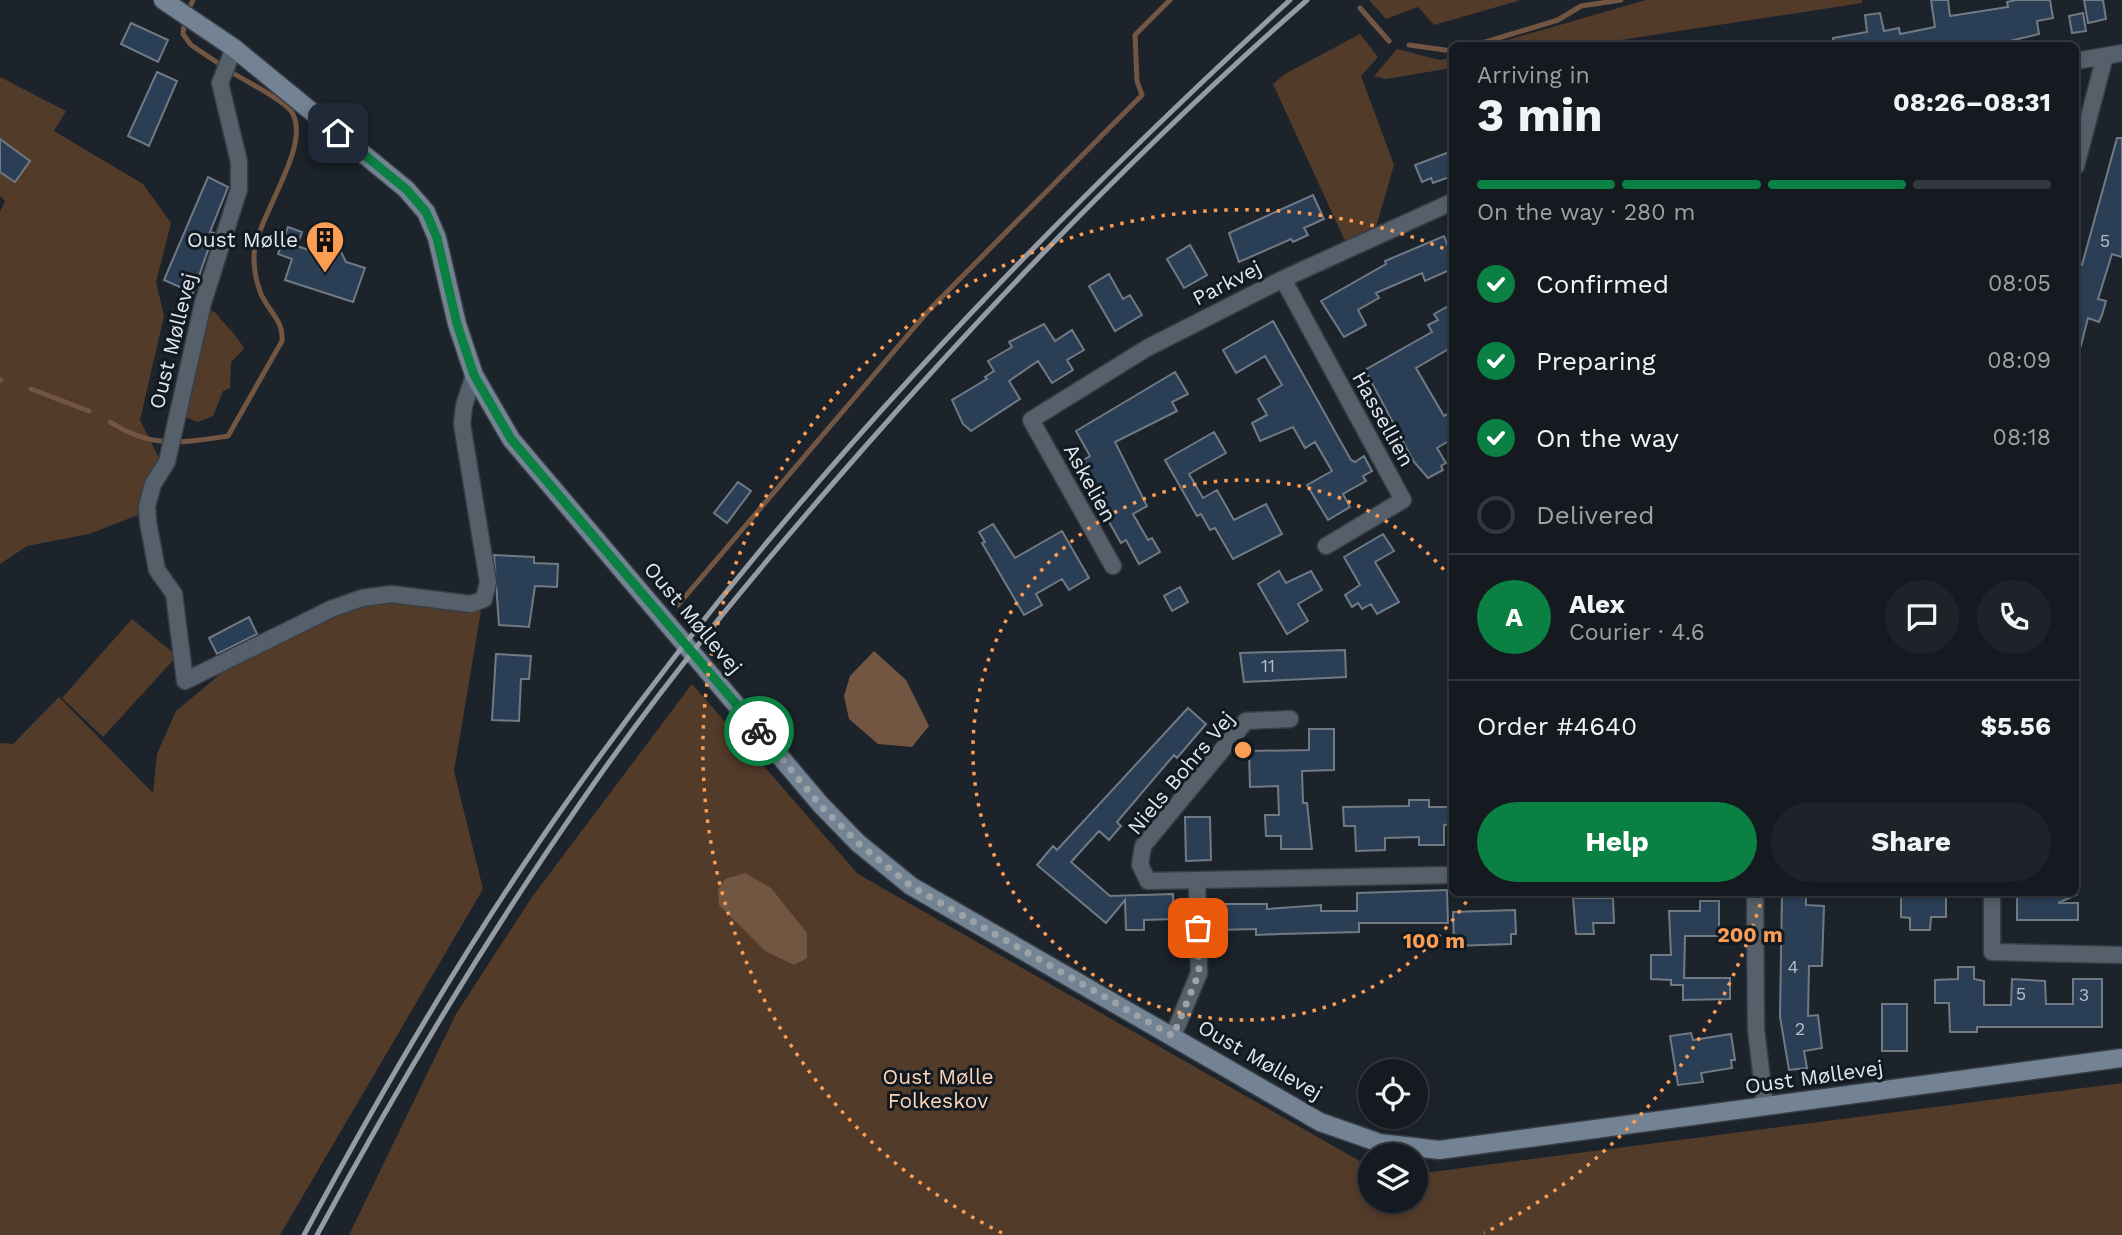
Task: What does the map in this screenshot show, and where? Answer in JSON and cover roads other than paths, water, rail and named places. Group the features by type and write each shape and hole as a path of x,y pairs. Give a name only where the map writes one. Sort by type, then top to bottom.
{"street":[{"name":"Oust Møllevej","path":"163,0 234,48 407,190 426,212 437,238 457,324 474,375 511,439 821,806 858,843 911,886 1320,1122 1380,1143 1438,1150 2122,1058"},
{"name":"Oust Møllevej","path":"234,48 220,83 239,162 239,189 203,303 167,462 153,484 147,506 157,570 174,594 185,681 331,609 362,598 391,594 471,604 484,598 488,582 462,424 464,406 474,375"},
{"path":"2079,60 2122,53"},
{"path":"2079,155 2105,56"},
{"name":"Parkvej","path":"1031,421 1147,348 1283,279 1449,203"},
{"name":"Hassellien","path":"1283,279 1403,500 1325,545"},
{"name":"Askelien","path":"1031,421 1113,566"},
{"name":"Niels Bohrs Vej","path":"1290,719 1246,721 1143,846 1140,865 1148,881 1449,876"},
{"path":"1173,1036 1199,973 1197,882"},
{"path":"1755,896 1756,1029 1765,1106"},
{"path":"1992,896 1993,952 2122,955"}],"waterway":[{"path":"190,7 193,0"},
{"path":"678,605 930,309 1142,95 1137,81 1135,35 1170,0"},
{"path":"1485,42 1558,20 1581,6 1621,0"},
{"path":"1360,8 1389,41"},
{"path":"184,25 183,34 191,45 221,65"},
{"path":"1409,45 1449,51"},
{"path":"110,422 139,437 167,442 228,436 282,341 281,328 260,290 254,258 262,225 289,163 295,143 296,125 286,106 233,73"},
{"path":"31,389 89,411"}],"railway":[{"path":"304,1235 399,1065 501,899 574,792 653,684 736,579 911,377 1003,280 1097,184 1290,0"},
{"path":"317,1235 410,1070 543,857 612,758 716,623 863,449 1023,274 1134,161 1307,0"}],"place":[{"name":"Oust Mølle","path":"325,274"}],"park label":[{"name":"Oust Mølle Folkeskov","path":"938,1089"}]}
